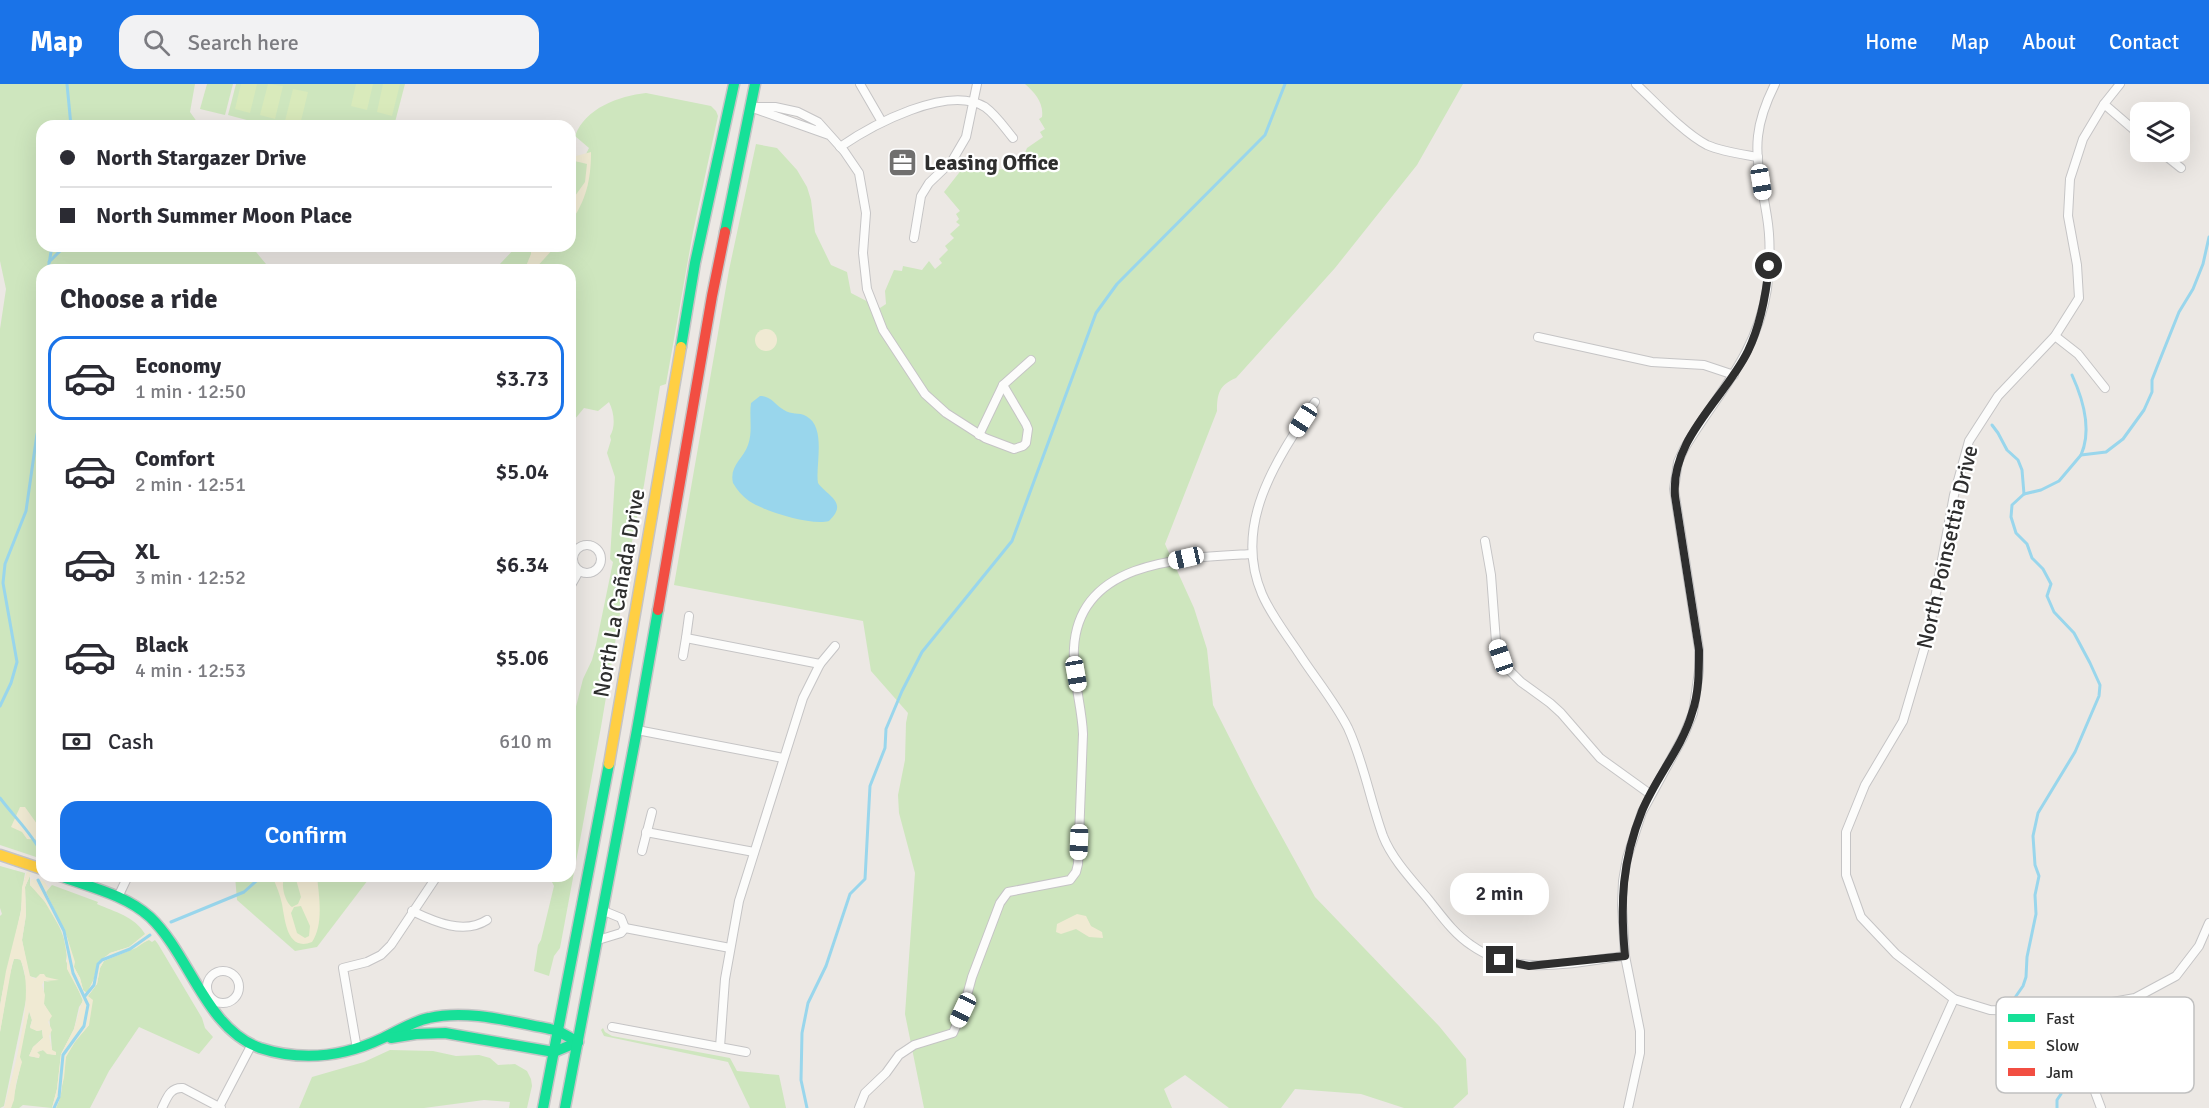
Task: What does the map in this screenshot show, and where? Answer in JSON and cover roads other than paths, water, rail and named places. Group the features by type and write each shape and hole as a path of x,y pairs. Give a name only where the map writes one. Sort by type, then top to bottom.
{"main road":[{"name":"North La Cañada Drive","path":"543,1108 616,728 695,263 734,84"},
{"name":"North La Cañada Drive","path":"565,1108 637,730 710,307 755,84"},
{"path":"648,543 669,547"},
{"path":"0,855 36,867"},
{"path":"77,882 118,897 148,916 176,949 225,1023 252,1044 280,1054 305,1058 321,1057 357,1049 417,1022 439,1016 482,1017 558,1032 578,1042"},
{"path":"379,1040 416,1034 445,1033 554,1052 578,1042"}],"street":[{"path":"860,84 882,122"},
{"path":"914,238 921,196 929,183 952,161 966,137 977,84"},
{"path":"1636,84 1692,135 1707,144 1725,151 1758,157"},
{"path":"1628,1108 1640,1053 1640,1031 1625,956 1623,881 1633,838 1650,794 1683,737 1692,713 1699,671 1699,650 1675,496 1675,478 1684,449 1734,375 1758,330 1769,266 1768,219 1758,157 1758,136 1762,117 1775,84"},
{"name":"North Poinsettia Drive","path":"1954,999 1896,954 1861,917 1846,875 1846,832 1865,785 1903,721 1928,636 1954,495 1969,441 1998,396 2055,336 2079,298 2077,265 2068,216 2070,179 2083,139 2104,104 2120,84"},
{"path":"840,147 869,127 943,99 963,99 984,106 1013,138"},
{"path":"2104,104 2130,126"},
{"path":"750,107 829,135"},
{"path":"750,107 775,107 798,112 818,122 840,147 859,173 866,213 863,253 867,289 883,330 925,394 946,413 979,435 1010,448 1018,448 1026,443 1028,429 1003,385"},
{"path":"2174,162 2181,168"},
{"path":"2055,336 2078,354 2105,388"},
{"path":"1538,337 1652,362 1704,365 1734,375"},
{"path":"979,435 1003,385 1030,360"},
{"path":"1315,402 1292,437 1261,496 1256,514 1252,554 1262,595 1345,722 1355,744 1384,838 1402,867 1455,932 1471,946 1513,964 1545,965 1625,956"},
{"path":"1485,542 1491,575 1496,642 1509,670 1561,713 1600,758 1650,794"},
{"path":"858,1108 865,1093 886,1073 899,1055 914,1045 953,1033 1000,903 1008,892 1070,880 1076,873 1083,734 1073,661 1075,634 1088,604 1096,593 1121,575 1186,558 1252,554"},
{"path":"576,576 579,571"},
{"path":"683,656 689,616"},
{"path":"686,638 820,664"},
{"path":"720,1047 730,948 739,901 803,698 820,664 835,646"},
{"path":"637,730 783,758"},
{"path":"642,851 652,812"},
{"path":"646,832 754,852"},
{"path":"118,897 125,882"},
{"path":"357,1049 343,968 367,962 381,955 391,945 432,882"},
{"path":"412,911 430,920 463,927 476,927 487,920"},
{"path":"604,911 621,918 625,928"},
{"path":"2136,997 2176,976 2199,946 2209,923"},
{"path":"625,928 730,948"},
{"path":"598,940 621,933 625,928"},
{"path":"225,970 235,976 239,985 237,995 233,999 223,1003 207,998 208,981 215,972 225,970"},
{"path":"1905,1108 1954,999 1996,1010"},
{"path":"612,1027 746,1052"},
{"path":"162,1108 171,1091 178,1088 183,1088 220,1107 252,1044"},
{"path":"2095,1093 2101,1108"}],"water":[{"path":"760,396 770,399 787,412 806,416 812,421 819,447 818,483 837,504 835,514 829,521 800,520 765,509 746,499 733,483 733,472 749,440 751,403"}],"waterway":[{"path":"67,84 70,120"},
{"path":"807,1108 801,1080 802,1033 808,1003 826,966 850,894 865,879 870,786 885,748 886,729 902,691 922,652 1012,541 1096,313 1117,284 1265,135 1285,84"},
{"path":"2015,997 2026,977 2027,957 2036,914 2035,895 2039,876 2035,865 2033,836 2038,813 2075,752 2099,696 2100,685 2074,633 2054,612 2047,596 2051,584 2043,569 2032,558 2027,544 2016,533 2011,517 2012,505 2024,494 2041,490 2059,481 2081,455 2106,452 2123,439 2144,410 2152,392 2152,380 2179,312 2193,289 2203,264 2209,237"},
{"path":"49,264 51,252"},
{"path":"49,262 59,252"},
{"path":"2072,375 2085,415 2086,435 2081,455"},
{"path":"1992,425 2007,450 2018,460 2022,470 2024,494"},
{"path":"0,706 11,683 17,662 3,583 5,564 26,511 36,441"},
{"path":"0,798 36,843"},
{"path":"39,882 64,931 73,973 88,1005 84,1026 63,1055 59,1097 54,1108"},
{"path":"171,922 244,892 255,882"},
{"path":"85,996 94,985 98,964 102,960 130,949 150,935"},
{"path":"2057,1108 2057,1100 2061,1093"}],"place":[{"name":"Leasing Office","path":"903,162"}]}
